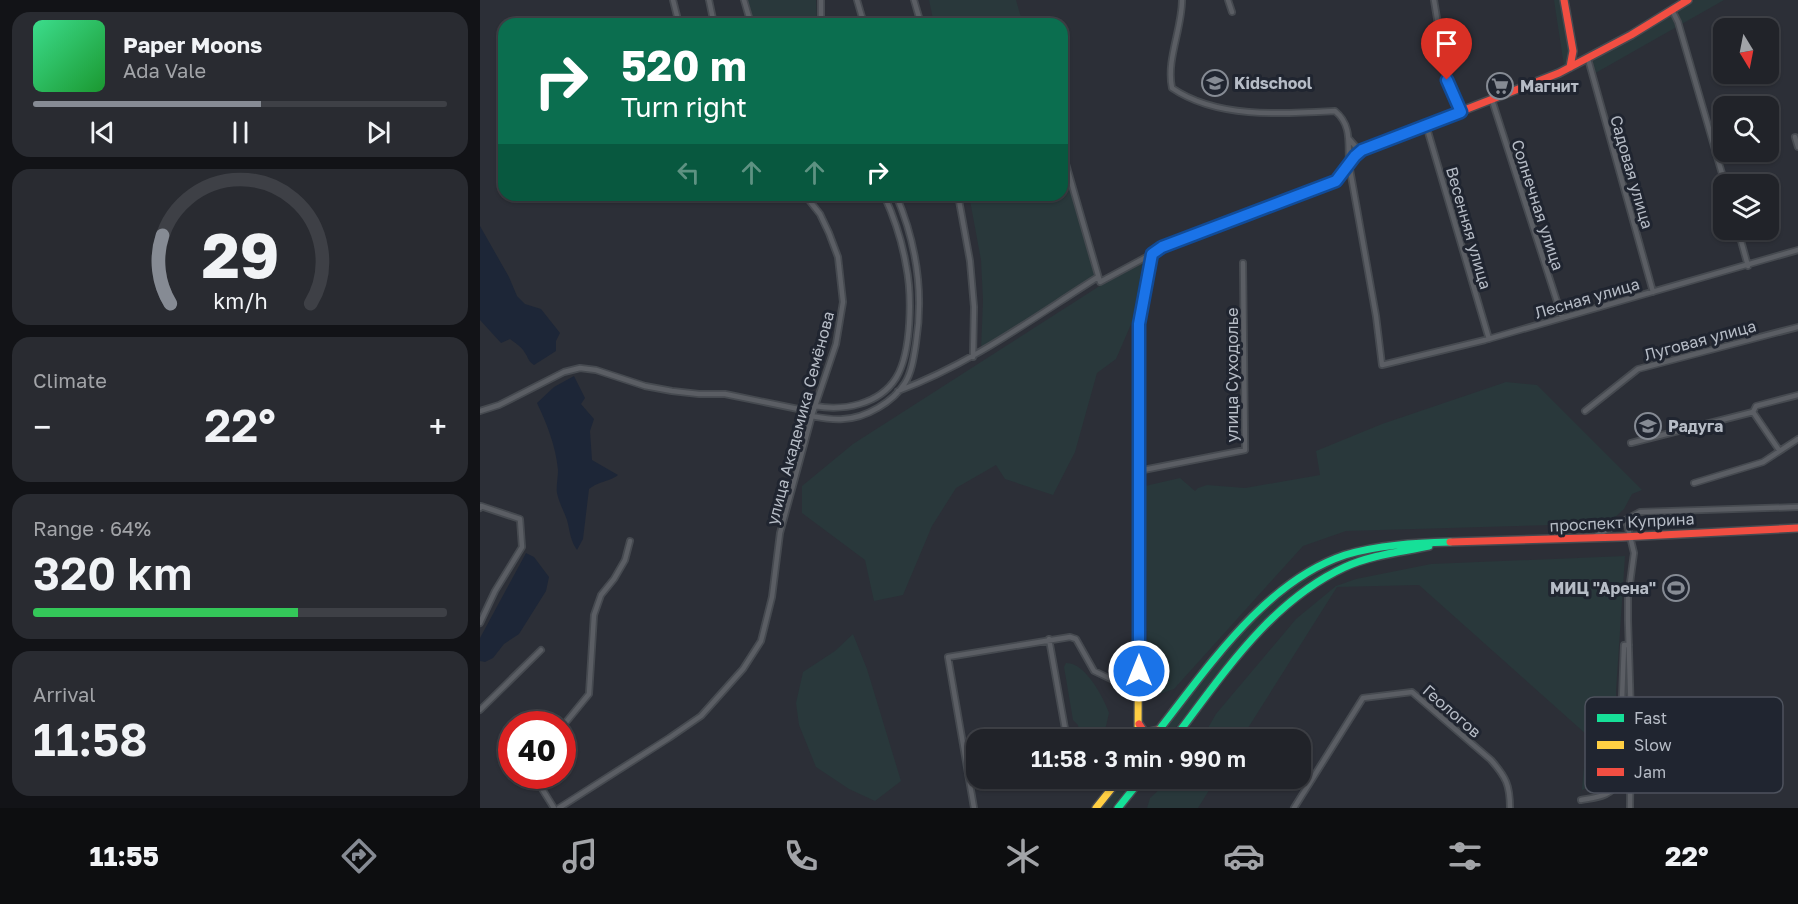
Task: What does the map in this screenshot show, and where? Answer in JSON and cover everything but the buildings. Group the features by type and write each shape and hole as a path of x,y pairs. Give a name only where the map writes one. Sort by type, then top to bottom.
{"street":[{"path":"673,0 678,18"},
{"path":"709,0 713,18"},
{"path":"744,0 748,18"},
{"path":"821,0 821,18"},
{"path":"857,0 862,18"},
{"path":"914,0 919,18"},
{"path":"1182,0 1170,77 1172,88 1202,103 1246,112 1283,114 1335,111 1344,119 1349,139 1349,164"},
{"path":"1228,0 1232,12"},
{"path":"1434,0 1447,80 1461,112"},
{"path":"1564,0 1573,51 1570,67"},
{"path":"1068,171 1100,282 1162,247 1336,181 1362,150 1570,67 1687,0"},
{"path":"1672,10 1678,22 1722,174"},
{"path":"1573,51 1589,58"},
{"name":"Садовая улица","path":"1589,58 1653,292"},
{"name":"Солнечная улица","path":"1492,100 1562,317"},
{"name":"Весенняя улица","path":"1426,125 1489,339"},
{"path":"1795,137 1798,147"},
{"path":"1349,139 1362,150"},
{"name":"Лесная улица","path":"1349,164 1376,316 1382,365 1489,339 1798,250"},
{"name":"улица Академика Семёнова","path":"556,808 701,716 743,669 760,641 772,597 780,533 812,414 836,344 843,302 838,257 830,233 810,201"},
{"path":"815,406 844,409 876,397 896,377 903,357 908,326 906,265 894,218 887,201"},
{"path":"480,411 499,405 564,372 580,368 596,370 645,386 699,394 725,394 812,414 846,419 882,406 906,383 914,360 919,327 917,263 898,201"},
{"path":"959,201 970,261 974,307 973,357"},
{"path":"1741,240 1748,266"},
{"path":"1139,729 1139,324 1152,254"},
{"name":"улица Суходолье","path":"1138,471 1245,450 1243,263"},
{"path":"898,392 931,379 973,357 1098,277"},
{"name":"Луговая улица","path":"1585,411 1638,369 1798,327"},
{"path":"1631,443 1753,412 1756,406 1798,395"},
{"path":"1753,412 1779,450"},
{"path":"1694,483 1763,462 1798,439"},
{"path":"480,508 481,506 520,519 522,547 495,591 480,623"},
{"path":"1593,537 1633,514 1646,512 1798,507"},
{"path":"1629,518 1627,524 1635,553 1629,598 1630,697"},
{"name":"проспект Куприна","path":"1159,729 1241,627 1286,586 1315,568 1343,556 1398,544 1798,528"},
{"path":"575,711 589,694 594,615 601,595 625,560 630,541"},
{"name":"проспект Куприна","path":"1182,729 1250,642 1293,599 1328,576 1370,557 1447,543"},
{"path":"974,808 948,657 1065,636 1074,638 1094,671 1139,693"},
{"path":"1049,639 1065,729"},
{"path":"1622,697 1624,645 1629,645"},
{"path":"480,710 541,650"},
{"name":"Геологов","path":"1294,808 1363,698 1412,692 1502,772 1508,783 1510,808"},
{"path":"1139,724 1142,729"},
{"path":"543,789 556,808"},
{"path":"1096,808 1111,789"},
{"path":"1118,808 1133,789"},
{"path":"1581,800 1609,793"},
{"path":"1630,793 1630,808"}],"shaded area":[{"path":"747,0 816,0 817,18 753,18"},
{"path":"929,0 1016,0 1021,18 933,18"},
{"path":"1554,0 1562,0 1571,57 1564,66"},
{"path":"1692,0 1724,0 1592,75 1589,63"},
{"path":"1068,180 1096,276 981,350 983,300 981,260 970,201 1068,201"},
{"path":"1137,262 1143,262 1132,322 1116,359 1097,373 1075,452 1053,495 1005,479 996,465 956,488 932,526 903,595 874,601 865,560 802,513 802,486 853,444"},
{"path":"1506,382 1537,385 1642,490 1632,494 1624,509 1611,521 1346,531 1303,546 1174,689 1148,698 1145,486 1180,478 1195,491 1207,485 1245,488 1320,475 1316,451 1382,424"},
{"path":"1625,556 1616,697 1585,697 1585,733 1419,585 1337,587 1247,729 1207,729 1216,714 1296,619 1336,586 1356,579 1431,564"},
{"path":"1342,562 1304,584 1271,612 1174,729 1165,729 1218,662 1251,625 1299,584"},
{"path":"853,634 867,669 901,781 875,801 849,789 816,767 799,725 796,703 803,672 835,651"},
{"path":"1066,663 1073,664 1087,674 1093,682 1109,713 1105,729 1079,729 1073,720 1064,667"},
{"path":"1585,757 1585,789 1582,790 1581,808 1581,800"},
{"path":"1117,789 1127,789 1111,808 1102,808"},
{"path":"1160,789 1210,789 1198,808 1147,808 1150,798"}],"water":[{"path":"480,226 509,277 517,296 525,304 541,309 560,333 556,341 556,351 534,365 518,345 510,339 501,343 480,320"},
{"path":"574,376 585,398 581,404 594,419 590,431 592,460 618,475 589,489 583,539 577,550 557,493 558,470 553,444 537,403 554,387"},
{"path":"526,553 534,557 549,577 546,591 519,634 504,644 493,658 485,662 480,661 480,638"}],"traffic: fast":[{"path":"1139,476 1139,324 1152,254 1162,247 1336,181 1362,150 1413,130"},
{"path":"1160,729 1236,633 1287,586 1315,568 1345,555 1383,547 1450,542"},
{"path":"1181,729 1229,666 1270,620 1293,600 1318,582 1355,563 1429,546"},
{"path":"1118,808 1133,789"}],"traffic: slow":[{"path":"1138,729 1139,476"},
{"path":"1096,808 1111,789"}],"traffic: jam":[{"path":"1564,0 1573,51 1570,67"},
{"path":"1413,130 1559,73 1631,35 1688,0"},
{"path":"1450,542 1622,537 1798,528"},
{"path":"1139,724 1142,729"}],"place":[{"name":"Kidschool","path":"1215,83"},
{"name":"Магнит","path":"1500,86"},
{"name":"Радуга","path":"1648,426"},
{"name":"МИЦ \"Арена\"","path":"1676,588"}],"route":[{"path":"1139,671 1139,324 1152,254 1162,247 1321,188 1336,181 1362,150 1461,112 1447,80"}]}
